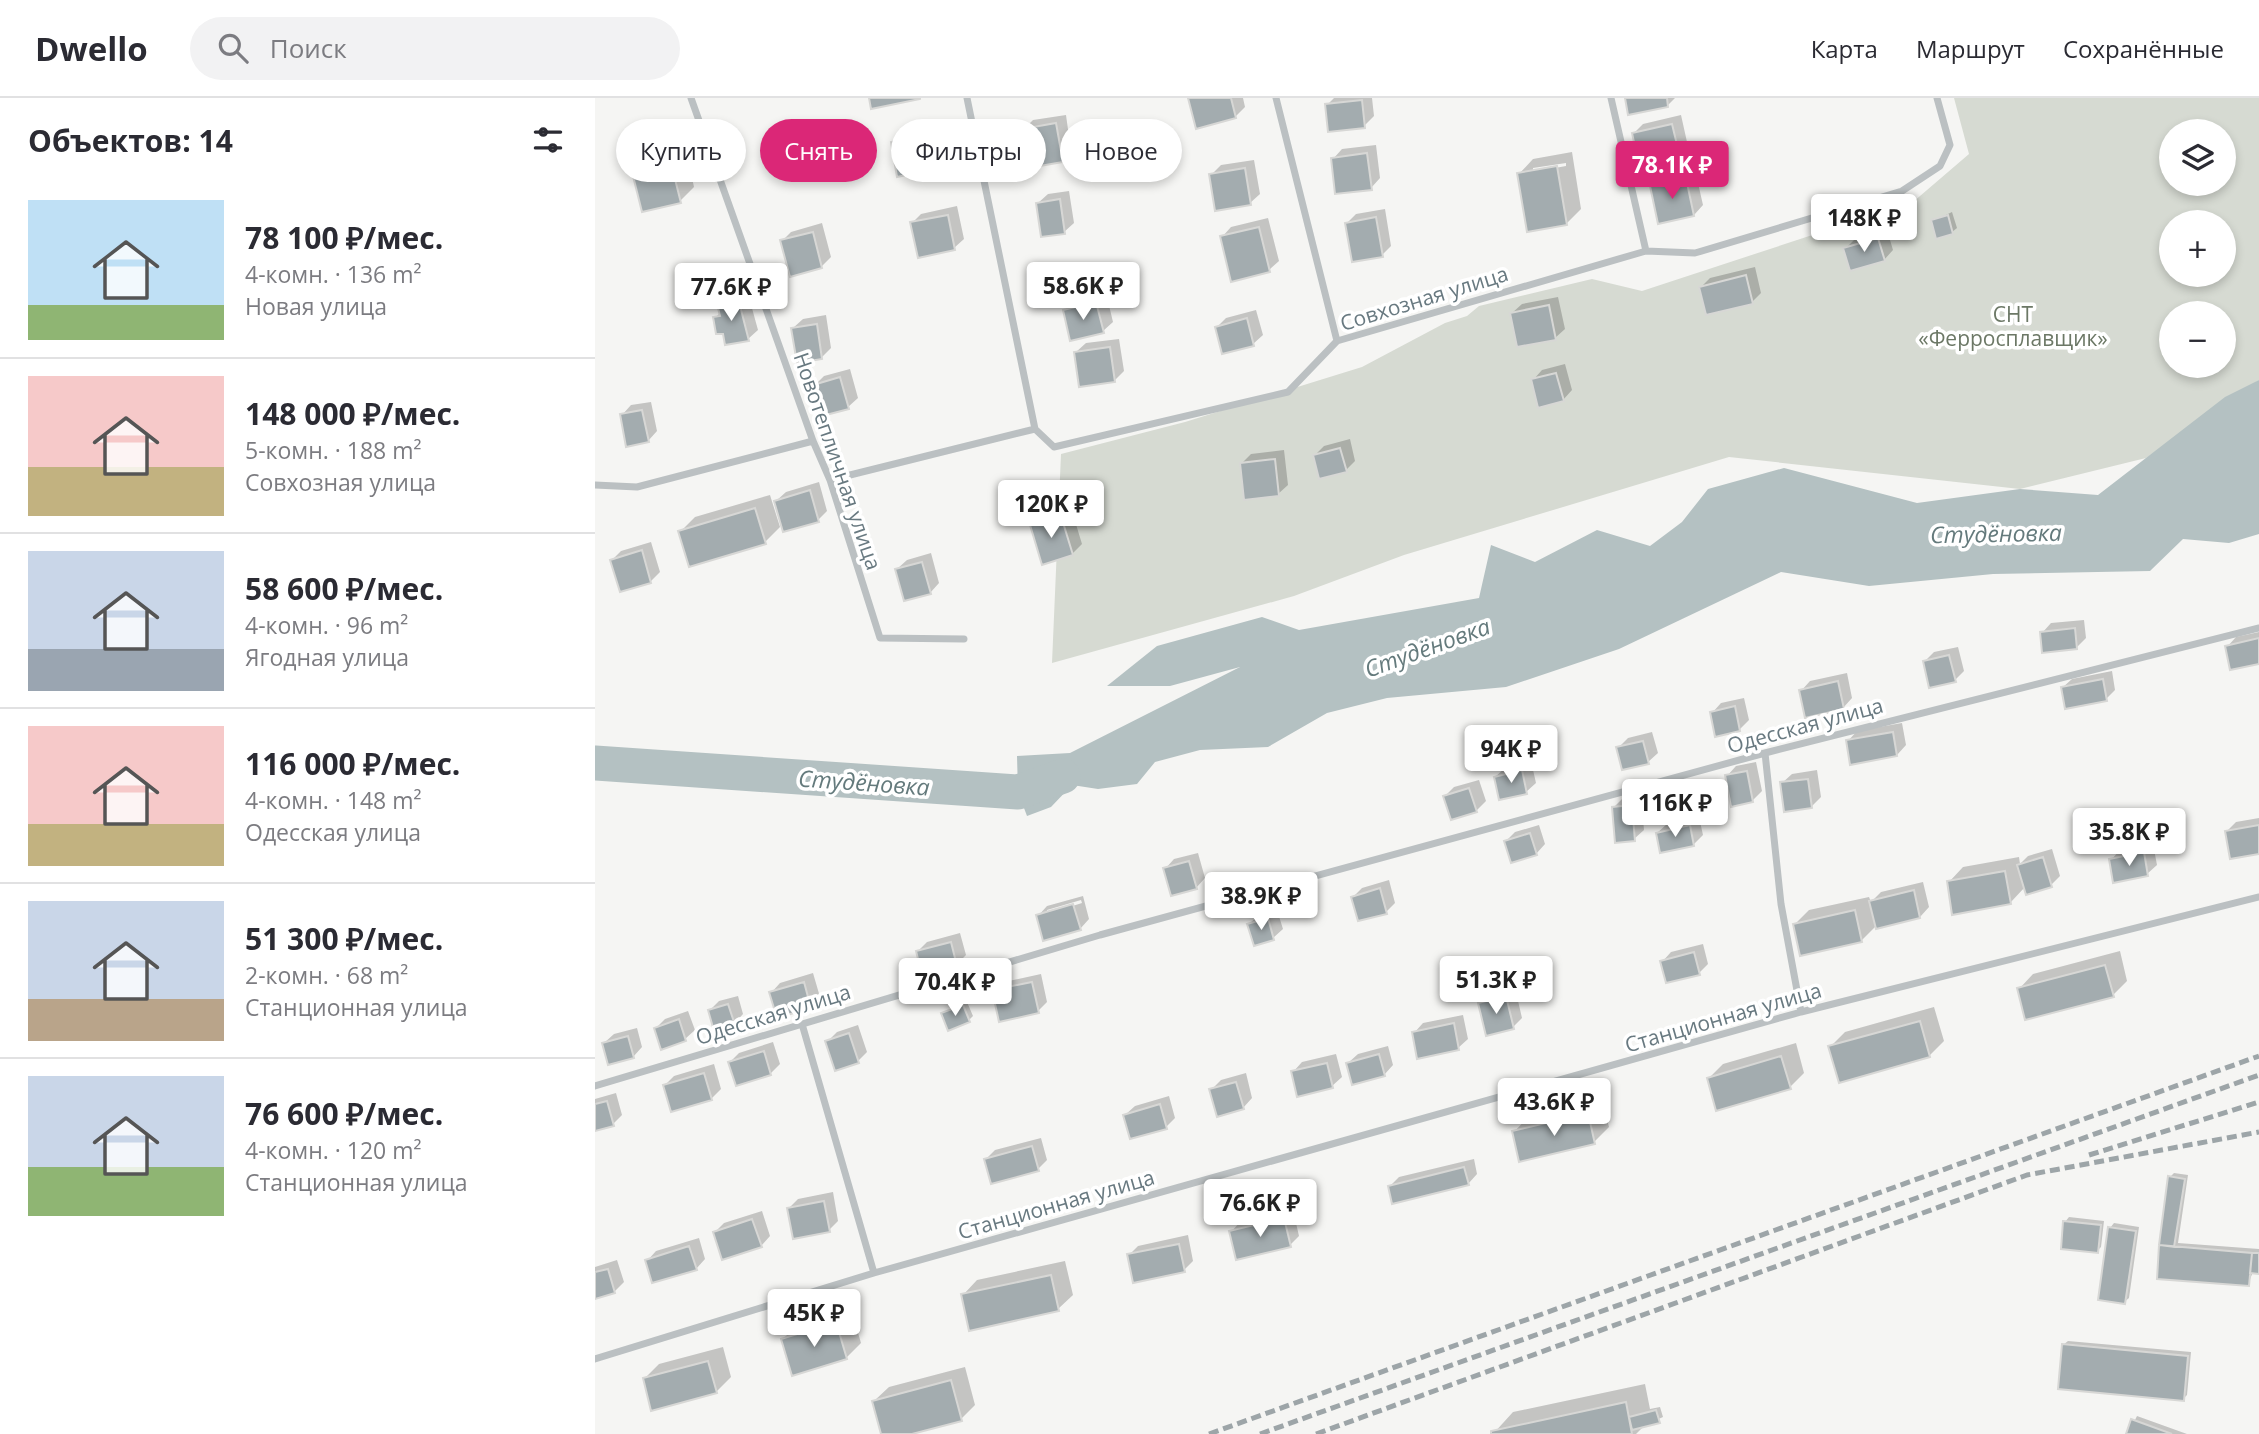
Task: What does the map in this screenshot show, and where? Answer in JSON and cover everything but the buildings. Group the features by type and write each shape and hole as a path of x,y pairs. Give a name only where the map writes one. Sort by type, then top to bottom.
{"street":[{"name":"Новотепличная улица","path":"691,98 813,441 830,480 880,638 964,639"},
{"path":"830,480 1035,429 967,98"},
{"path":"1276,98 1337,341"},
{"path":"1611,98 1646,251"},
{"name":"Совхозная улица","path":"1035,429 1054,447 1287,392 1337,341 1646,251 1695,253 1902,191 1940,166 1950,145 1937,98"},
{"path":"595,485 637,487 813,441"},
{"name":"Одесская улица","path":"595,1086 1100,935 1765,753 2259,628"},
{"path":"1765,753 1781,904 1801,1012"},
{"name":"Станционная улица","path":"595,1359 874,1273 1801,1012 2259,898"},
{"path":"802,1024 874,1273"}],"green space":[{"name":"СНТ «Ферросплавщик»","path":"1954,98 2259,98 2259,380 2146,458 2020,489 1729,457 1404,555 1294,596 1052,663 1061,454 1185,422 1362,367 1445,323 1467,316 1479,306 1592,279 1642,291 1913,202 1969,154"}],"water":[{"path":"2259,380 2259,534 2229,543 2183,539 2150,571 1993,574 1869,586 1781,572 1619,649 1506,687 1387,698 1327,713 1268,747 1200,750 1155,762 1137,784 1098,789 1072,785 1051,807 1027,816 1018,792 1017,756 1070,753 1240,667 1170,686 1107,686 1157,646 1262,617 1299,630 1479,598 1491,545 1535,562 1597,530 1650,546 1682,522 1708,489 1784,468 1917,503 2020,489 2098,495 2225,397"}],"waterway":[{"name":"Студёновка","path":"595,763 1018,792 1063,776"}],"railway":[{"path":"1209,1434 2259,1056"},
{"path":"1260,1434 2259,1075"},
{"path":"2089,1155 2259,1102"},
{"path":"1316,1434 2027,1175 2259,1132"}]}
